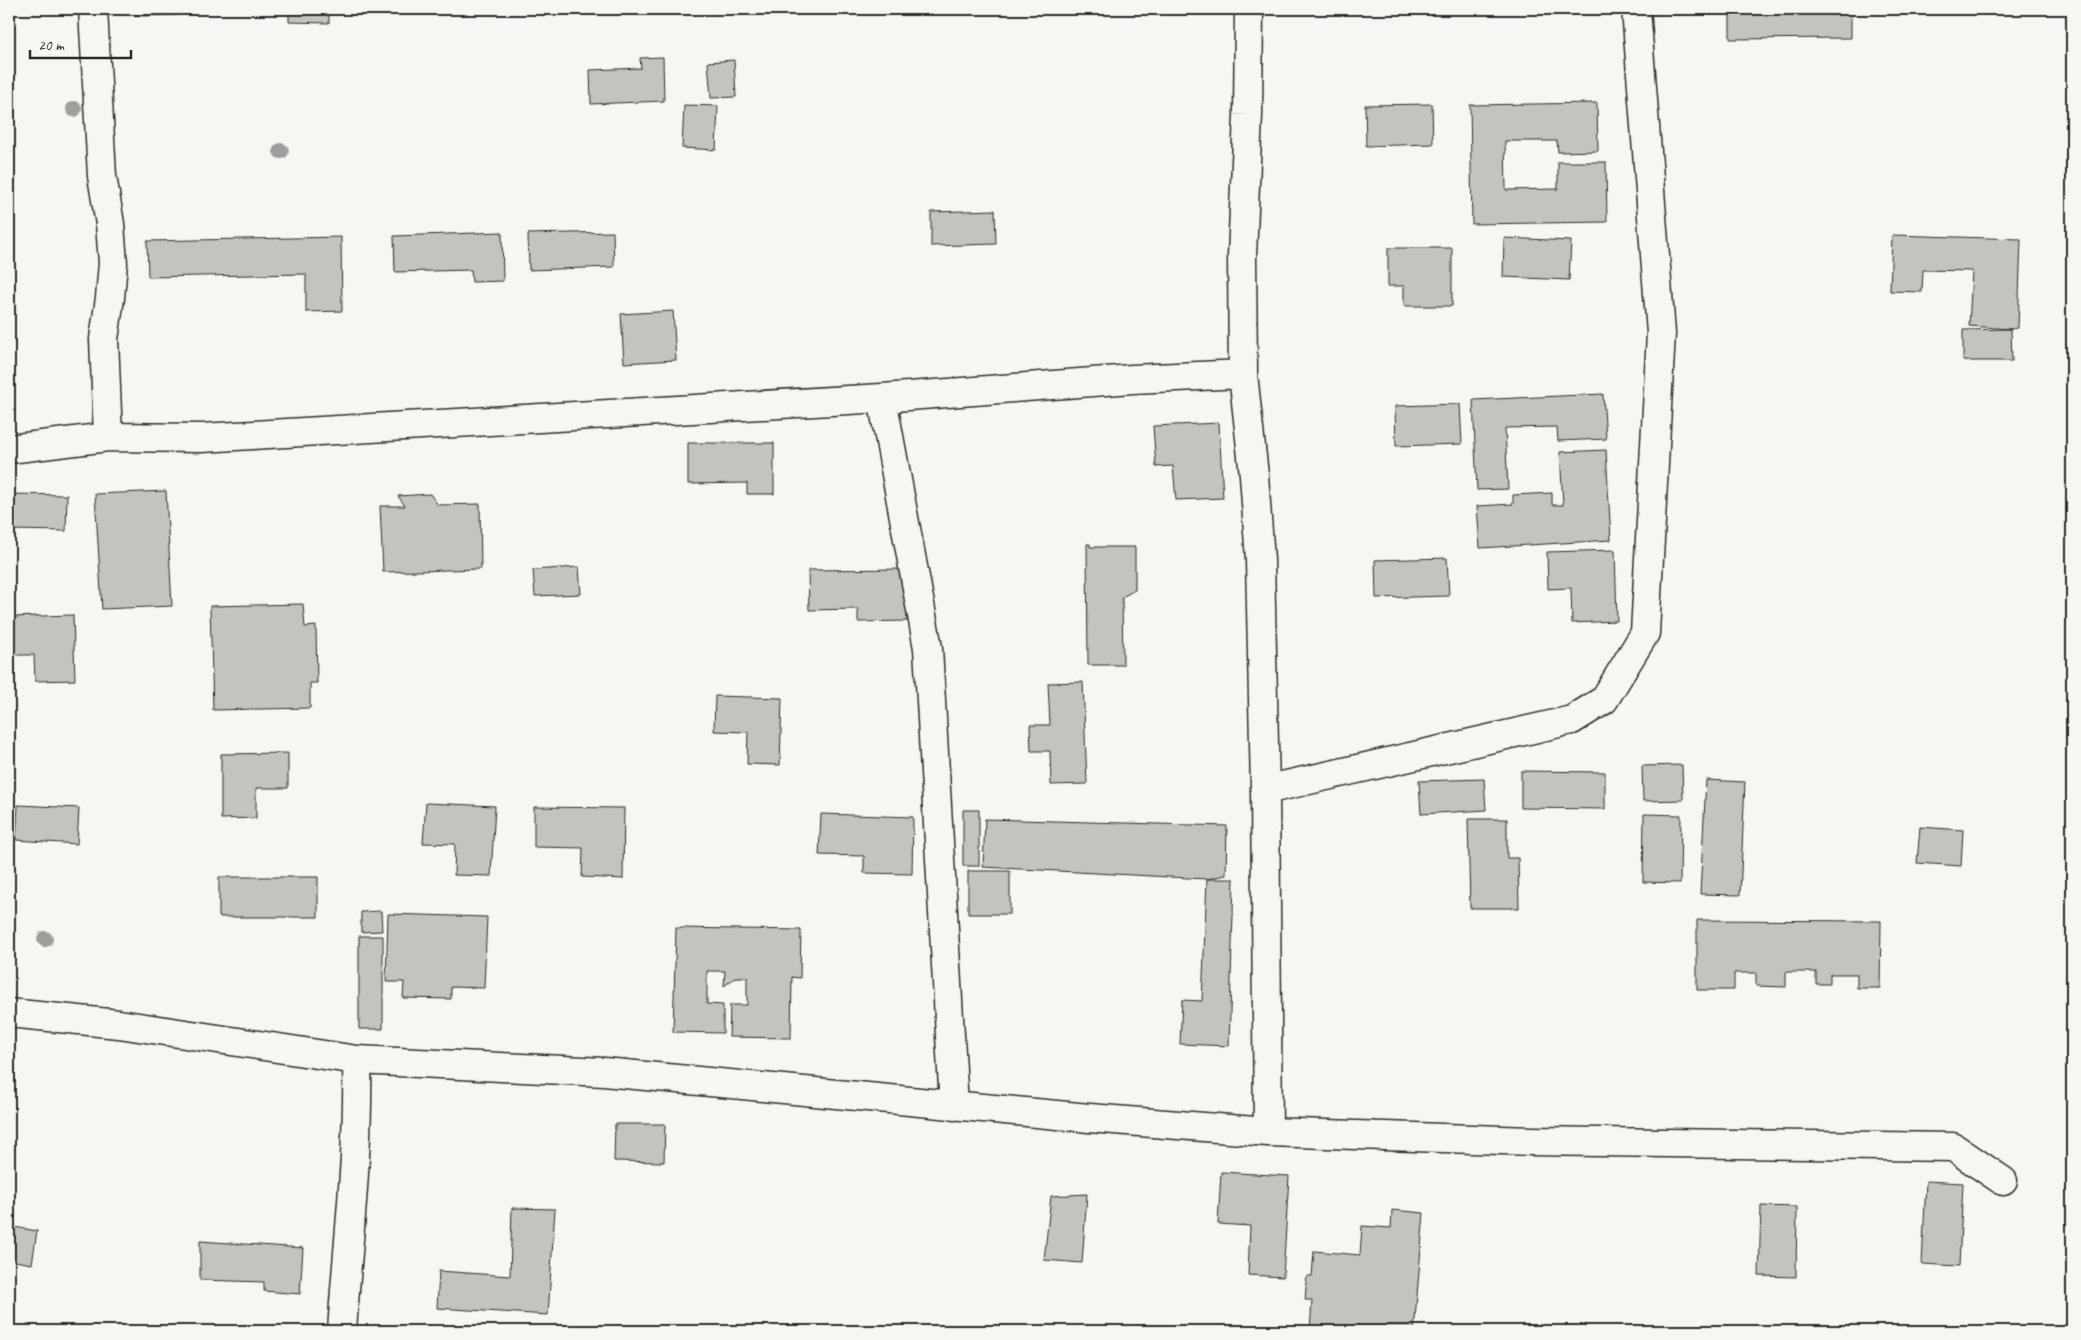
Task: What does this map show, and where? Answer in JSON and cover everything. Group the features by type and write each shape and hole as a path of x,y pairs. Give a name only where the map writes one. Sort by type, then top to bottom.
{"street":[{"path":"93,9 102,176 110,224 113,264 104,340 108,437"},
{"path":"1248,9 1248,115 1242,256 1243,374 1254,475 1260,560 1266,790 1268,1132"},
{"path":"1266,790 1572,720 1604,700 1646,633 1661,333 1636,9"},
{"path":"9,450 108,437 211,437 882,398 1132,378 1243,374"},
{"path":"882,398 928,648 954,1106"},
{"path":"9,1013 119,1024 357,1060 604,1072 954,1106 1268,1132 1531,1141 1953,1147 2003,1181"},
{"path":"342,1331 355,1181 358,1116 357,1060"}],"building":[{"path":"135,9 179,9 179,15 135,16"},
{"path":"289,9 329,9 329,23 289,22"},
{"path":"1730,9 1851,9 1851,38 1730,39"},
{"path":"663,57 664,101 591,104 590,70 641,68 640,58"},
{"path":"734,60 736,97 711,98 708,62"},
{"path":"1597,103 1598,151 1558,152 1557,141 1505,141 1506,190 1558,189 1558,162 1606,162 1607,222 1472,224 1470,105"},
{"path":"1432,104 1433,144 1366,146 1365,105"},
{"path":"684,105 718,106 716,150 682,148"},
{"path":"995,210 996,244 931,246 931,212"},
{"path":"502,232 503,281 472,282 471,270 395,272 394,236"},
{"path":"613,232 614,267 529,270 528,234"},
{"path":"1892,235 2021,239 2018,328 1969,326 1972,271 1923,270 1922,292 1890,291"},
{"path":"341,237 342,311 306,312 306,274 148,277 147,241"},
{"path":"1504,238 1571,241 1569,280 1503,277"},
{"path":"1388,248 1452,248 1452,306 1404,306 1404,286 1388,286"},
{"path":"673,311 676,360 624,363 621,314"},
{"path":"2011,329 2012,361 1963,361 1963,330"},
{"path":"1603,394 1606,439 1558,441 1557,427 1505,428 1508,489 1477,490 1473,400"},
{"path":"1460,404 1462,444 1396,446 1395,406"},
{"path":"1219,423 1223,498 1176,500 1173,466 1156,467 1153,426"},
{"path":"688,443 774,443 774,494 747,494 747,483 688,484"},
{"path":"1606,450 1611,540 1480,548 1477,506 1513,504 1513,495 1552,493 1552,505 1563,505 1560,452"},
{"path":"166,491 172,606 102,609 95,494"},
{"path":"9,494 67,495 66,531 9,530"},
{"path":"430,494 438,505 480,504 481,569 383,572 380,506 405,506 398,496"},
{"path":"1087,544 1090,544 1090,547 1135,547 1135,590 1122,597 1123,665 1088,665"},
{"path":"1615,550 1617,621 1572,623 1571,588 1548,589 1547,552"},
{"path":"1447,558 1449,596 1376,598 1375,560"},
{"path":"579,567 581,594 535,596 533,570"},
{"path":"906,569 907,621 858,622 858,609 809,610 808,570"},
{"path":"303,604 305,627 316,626 317,683 310,683 310,708 213,710 210,606"},
{"path":"73,615 75,680 35,681 34,655 9,655 9,617"},
{"path":"1083,682 1087,784 1051,785 1050,751 1031,751 1030,725 1050,725 1048,683"},
{"path":"715,696 782,698 780,765 747,764 748,732 714,731"},
{"path":"288,753 288,788 256,788 256,818 221,819 221,754"},
{"path":"1682,765 1683,800 1643,801 1642,766"},
{"path":"1521,771 1605,772 1605,809 1521,808"},
{"path":"1484,779 1486,810 1421,814 1419,781"},
{"path":"1706,780 1745,782 1740,895 1700,894"},
{"path":"426,803 495,806 491,876 454,875 455,844 423,843"},
{"path":"18,805 79,808 77,844 16,840"},
{"path":"534,807 624,808 623,879 582,877 583,848 534,847"},
{"path":"963,810 979,810 979,866 963,866"},
{"path":"821,814 913,817 912,874 864,873 864,856 819,855"},
{"path":"1644,814 1681,815 1680,883 1643,882"},
{"path":"985,819 1227,826 1226,875 1207,879 983,867"},
{"path":"1468,819 1507,819 1507,858 1518,858 1519,908 1470,908"},
{"path":"1920,827 1963,830 1961,866 1917,863"},
{"path":"968,871 1010,871 1010,914 968,914"},
{"path":"219,877 318,877 318,917 219,917"},
{"path":"1207,879 1234,879 1229,1046 1180,1044 1182,1000 1202,1001"},
{"path":"381,911 382,931 361,932 361,912"},
{"path":"388,914 487,917 484,988 451,987 451,999 403,998 404,982 386,982"},
{"path":"1697,920 1881,921 1880,988 1857,988 1857,974 1830,974 1830,984 1816,984 1816,972 1786,972 1786,987 1756,986 1756,973 1734,973 1734,990 1697,990"},
{"path":"676,928 801,930 800,978 792,977 791,1038 729,1037 730,1005 747,1005 747,977 736,977 724,986 725,971 707,971 707,1004 723,1005 723,1033 673,1032"},
{"path":"359,936 383,936 383,1029 359,1029"},
{"path":"615,1124 665,1124 664,1162 614,1161"},
{"path":"1221,1172 1289,1176 1283,1277 1248,1275 1250,1226 1218,1224"},
{"path":"1926,1181 1963,1183 1959,1266 1922,1264"},
{"path":"1087,1194 1082,1263 1044,1260 1051,1196"},
{"path":"1761,1206 1797,1207 1796,1277 1759,1276"},
{"path":"512,1208 555,1209 548,1315 437,1308 439,1271 510,1276"},
{"path":"1392,1210 1424,1213 1414,1331 1310,1331 1312,1300 1305,1300 1307,1276 1312,1276 1314,1251 1360,1255 1362,1226 1391,1228"},
{"path":"9,1226 37,1231 32,1264 9,1260"},
{"path":"200,1241 303,1248 300,1294 264,1291 264,1282 200,1280"}]}
